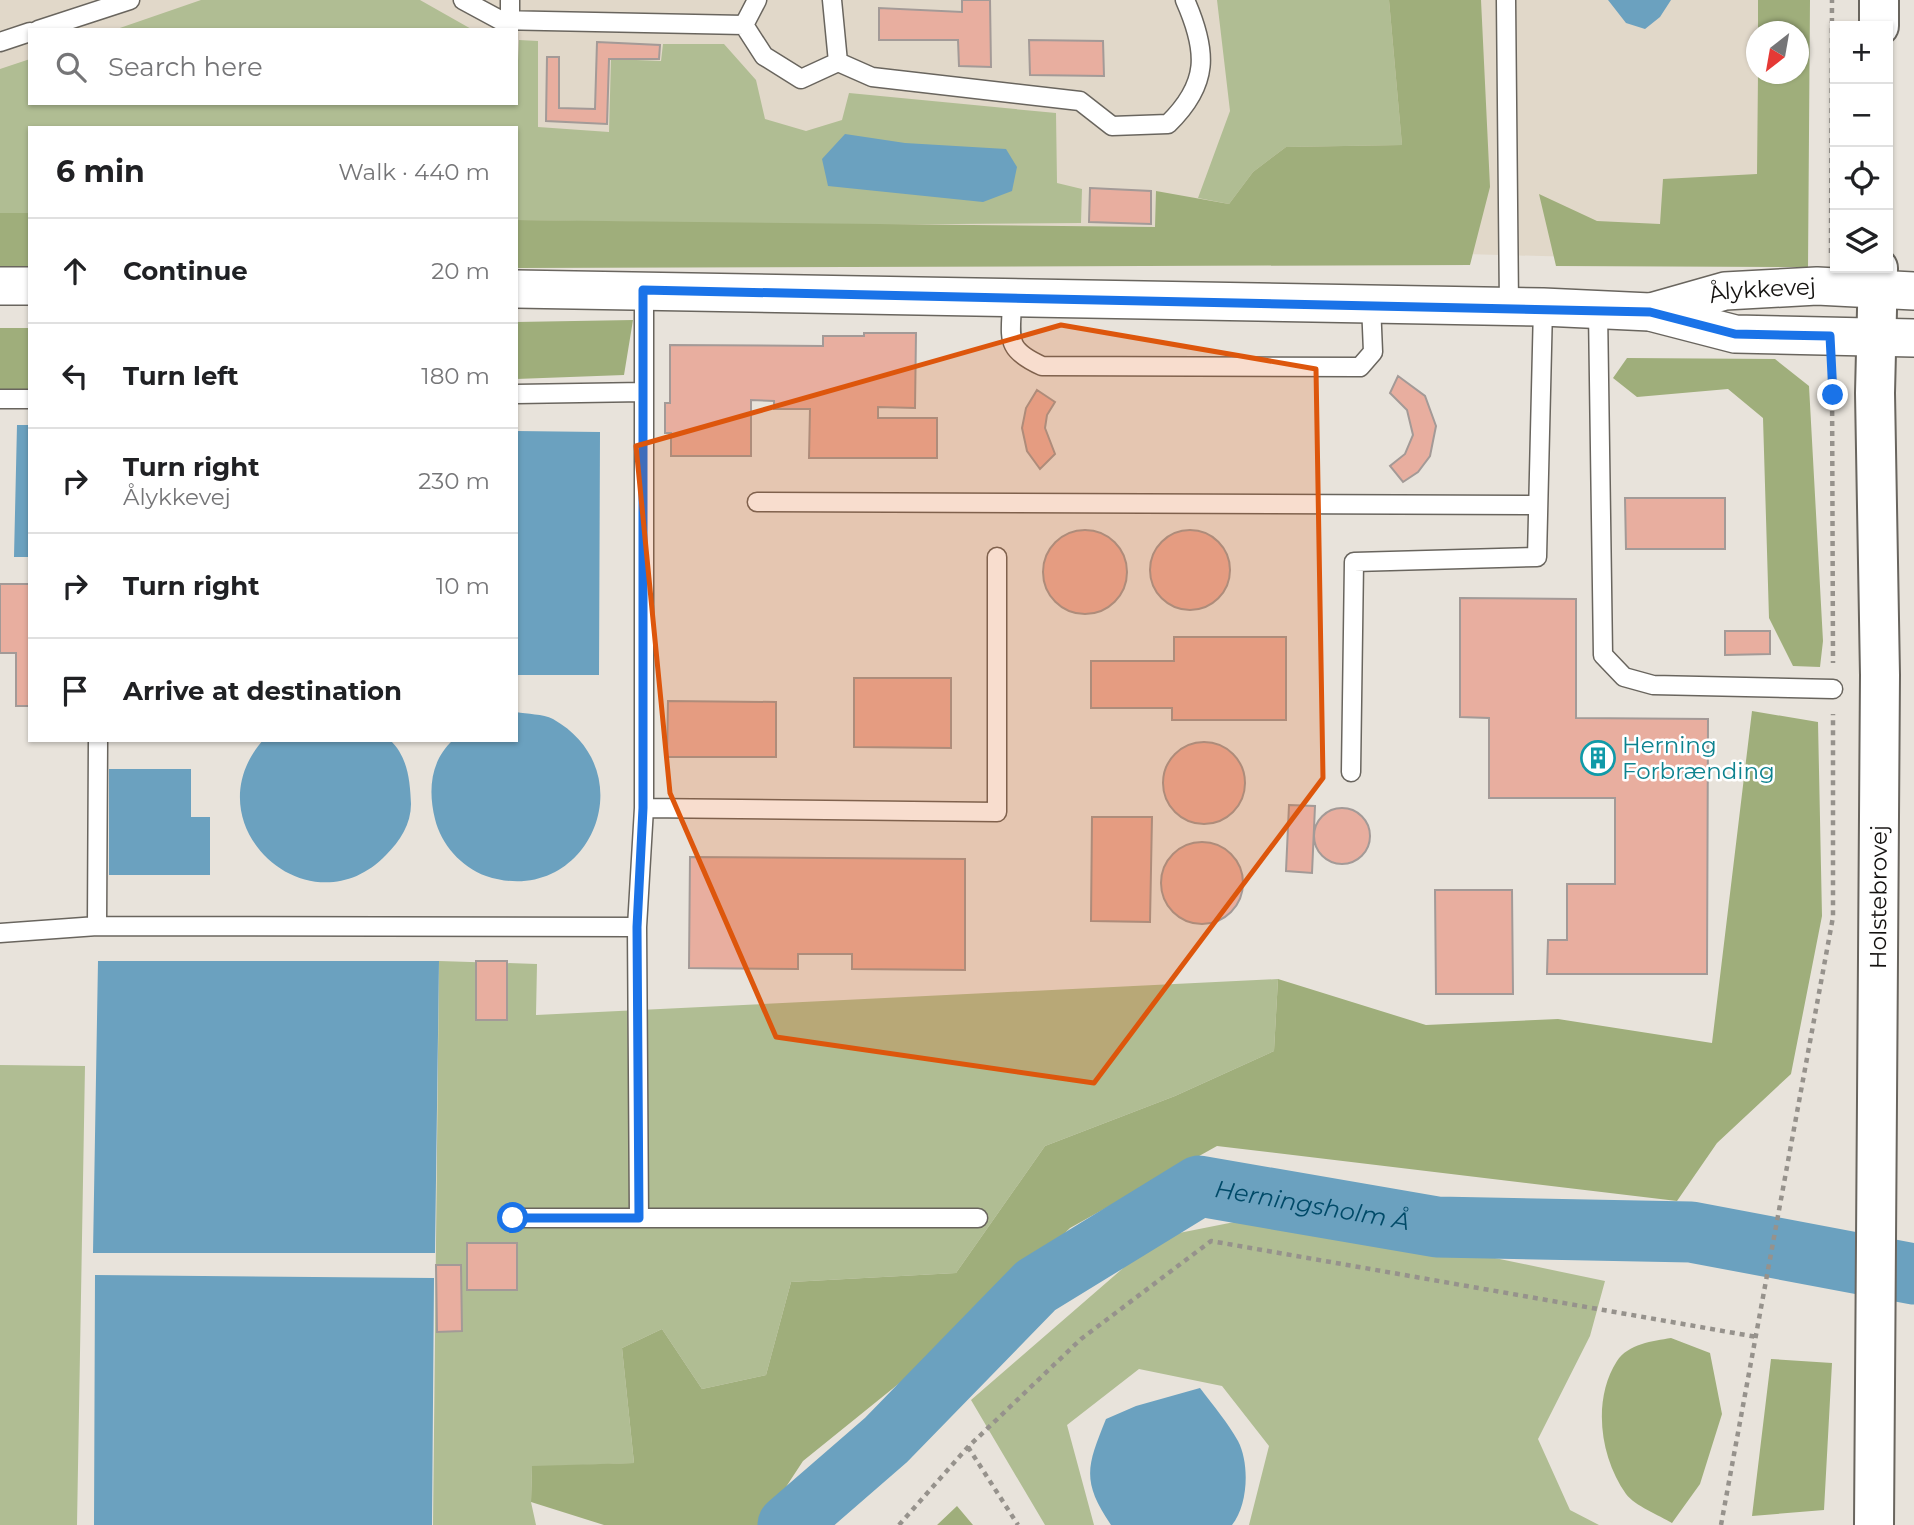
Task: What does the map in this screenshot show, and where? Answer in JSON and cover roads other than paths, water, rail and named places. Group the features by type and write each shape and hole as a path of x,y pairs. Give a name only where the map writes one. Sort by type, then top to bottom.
{"main road":[{"path":"1879,0 1879,21"},
{"name":"Holstebrovej","path":"1874,1525 1873,1356 1880,675 1876,337 1890,283"}],"street":[{"name":"Ålykkevej","path":"1650,312 1725,290 1890,283"},
{"path":"0,286 28,286"},
{"name":"Ålykkevej","path":"518,289 1526,307 1650,312 1735,334 1914,338"}],"lane":[{"path":"44,28 130,0"},
{"path":"463,0 500,20 744,25"},
{"path":"510,0 510,20"},
{"path":"744,25 757,0"},
{"path":"832,0 838,62"},
{"path":"744,25 764,56 801,79 838,62 872,77 1080,102 1112,126 1168,124 1190,103 1200,76 1200,44 1185,0"},
{"path":"1352,772 1354,562 1537,557 1538,505 1506,0"},
{"path":"0,42 28,33"},
{"path":"639,1218 637,927 643,808 643,290"},
{"path":"1012,297 1012,347 1019,355 1042,366 1360,367 1373,352 1371,304"},
{"path":"1598,310 1602,655 1624,677 1653,685 1833,689"},
{"path":"518,394 644,392"},
{"path":"0,399 28,399"},
{"path":"757,502 1538,505"},
{"path":"643,808 997,812 997,557"},
{"path":"97,742 97,926"},
{"path":"0,933 97,926 637,927"},
{"path":"513,1218 978,1218"}],"water":[{"path":"1608,0 1671,0 1660,17 1645,29 1626,23"},
{"path":"845,134 905,143 1006,149 1017,167 1012,191 983,202 828,186 822,159"},
{"path":"17,425 28,425 28,557 14,557"},
{"path":"518,431 600,432 599,675 518,675"},
{"path":"518,712 553,719 582,743 597,771 600,801 593,830 577,856 552,873 522,881 486,876 460,861 447,846 438,828 432,798 435,767 451,742 518,742"},
{"path":"262,742 392,742 401,754 409,778 409,818 404,832 386,855 356,876 324,882 294,876 268,859 249,835 240,805 244,773"},
{"path":"109,769 191,769 191,817 210,817 210,875 109,875"},
{"path":"98,961 439,961 435,1253 93,1253"},
{"path":"95,1275 434,1278 432,1525 94,1525"},
{"path":"1200,1388 1234,1434 1242,1450 1246,1484 1241,1507 1232,1525 1111,1525 1095,1496 1090,1473 1091,1462 1106,1419 1136,1406"}],"waterway":[{"name":"Herningsholm Å","path":"788,1525 886,1440 1036,1286 1199,1186 1437,1227 1691,1232 1914,1274"}],"place":[{"name":"Herning Forbrænding","path":"1598,758"}]}
